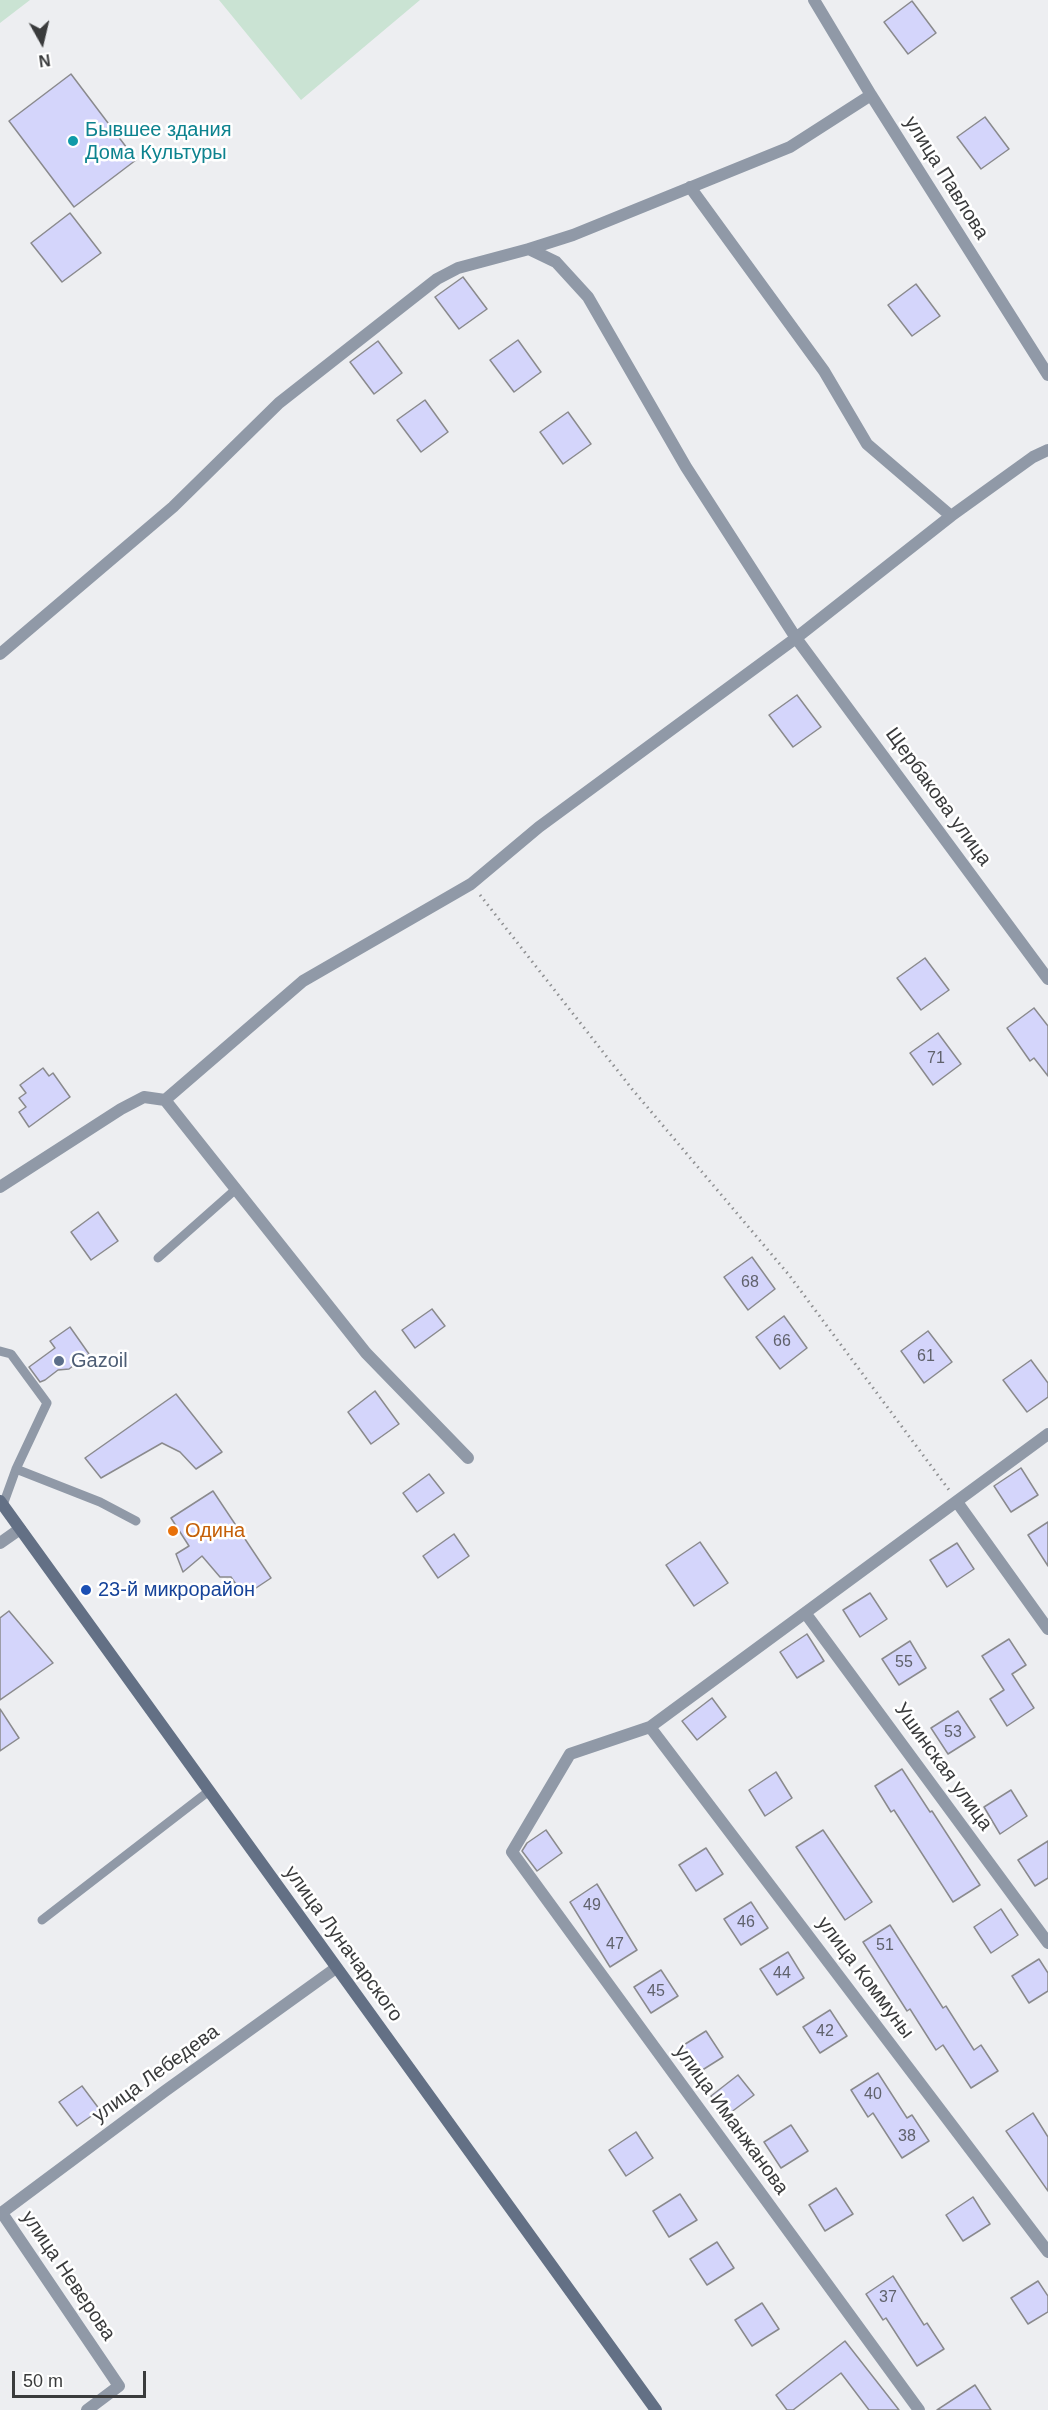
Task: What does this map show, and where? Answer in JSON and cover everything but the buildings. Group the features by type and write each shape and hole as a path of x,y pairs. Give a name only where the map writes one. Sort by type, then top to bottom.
{"main road":[{"name":"улица Луначарского","path":"2,1503 656,2410"}],"street":[{"name":"улица Павлова","path":"814,0 871,95 1048,375"},
{"path":"0,654 173,507 279,403 437,279 458,268 573,235 790,147 871,95"},
{"path":"690,187 824,371 867,444 951,516"},
{"name":"Щербакова улица","path":"529,249 556,262 588,297 686,467 796,638 1048,979"},
{"path":"165,1100 303,981 471,884 539,827 796,638 951,516 1033,457 1048,450"},
{"path":"0,1187 129,1105 144,1098 165,1100 366,1353 468,1458"},
{"path":"650,1728 1048,1434"},
{"path":"957,1502 1048,1629"},
{"path":"0,1543 20,1529"},
{"name":"Ушинская улица","path":"806,1614 1048,1943"},
{"name":"улица Иманжанова","path":"650,1728 570,1754 512,1852 919,2410"},
{"name":"улица Коммуны","path":"650,1728 1048,2252"},
{"name":"улица Лебедева","path":"1,2214 165,2091 336,1968"},
{"name":"улица Неверова","path":"1,2214 119,2386 87,2410"}],"lane":[{"path":"158,1258 236,1189"},
{"path":"0,1351 11,1354 47,1403 2,1503"},
{"path":"16,1469 100,1502 136,1521"},
{"path":"42,1920 209,1791"}],"path":[{"path":"471,884 632,1089 789,1275 957,1502"}],"green space":[{"path":"0,0 30,0 0,23"},
{"path":"219,0 420,0 301,100"}],"place":[{"name":"Бывшее здания Дома Культуры","path":"73,141"},
{"name":"Gazoil","path":"59,1361"},
{"name":"Одина","path":"173,1531"},
{"name":"23-й микрорайон","path":"86,1590"}]}
